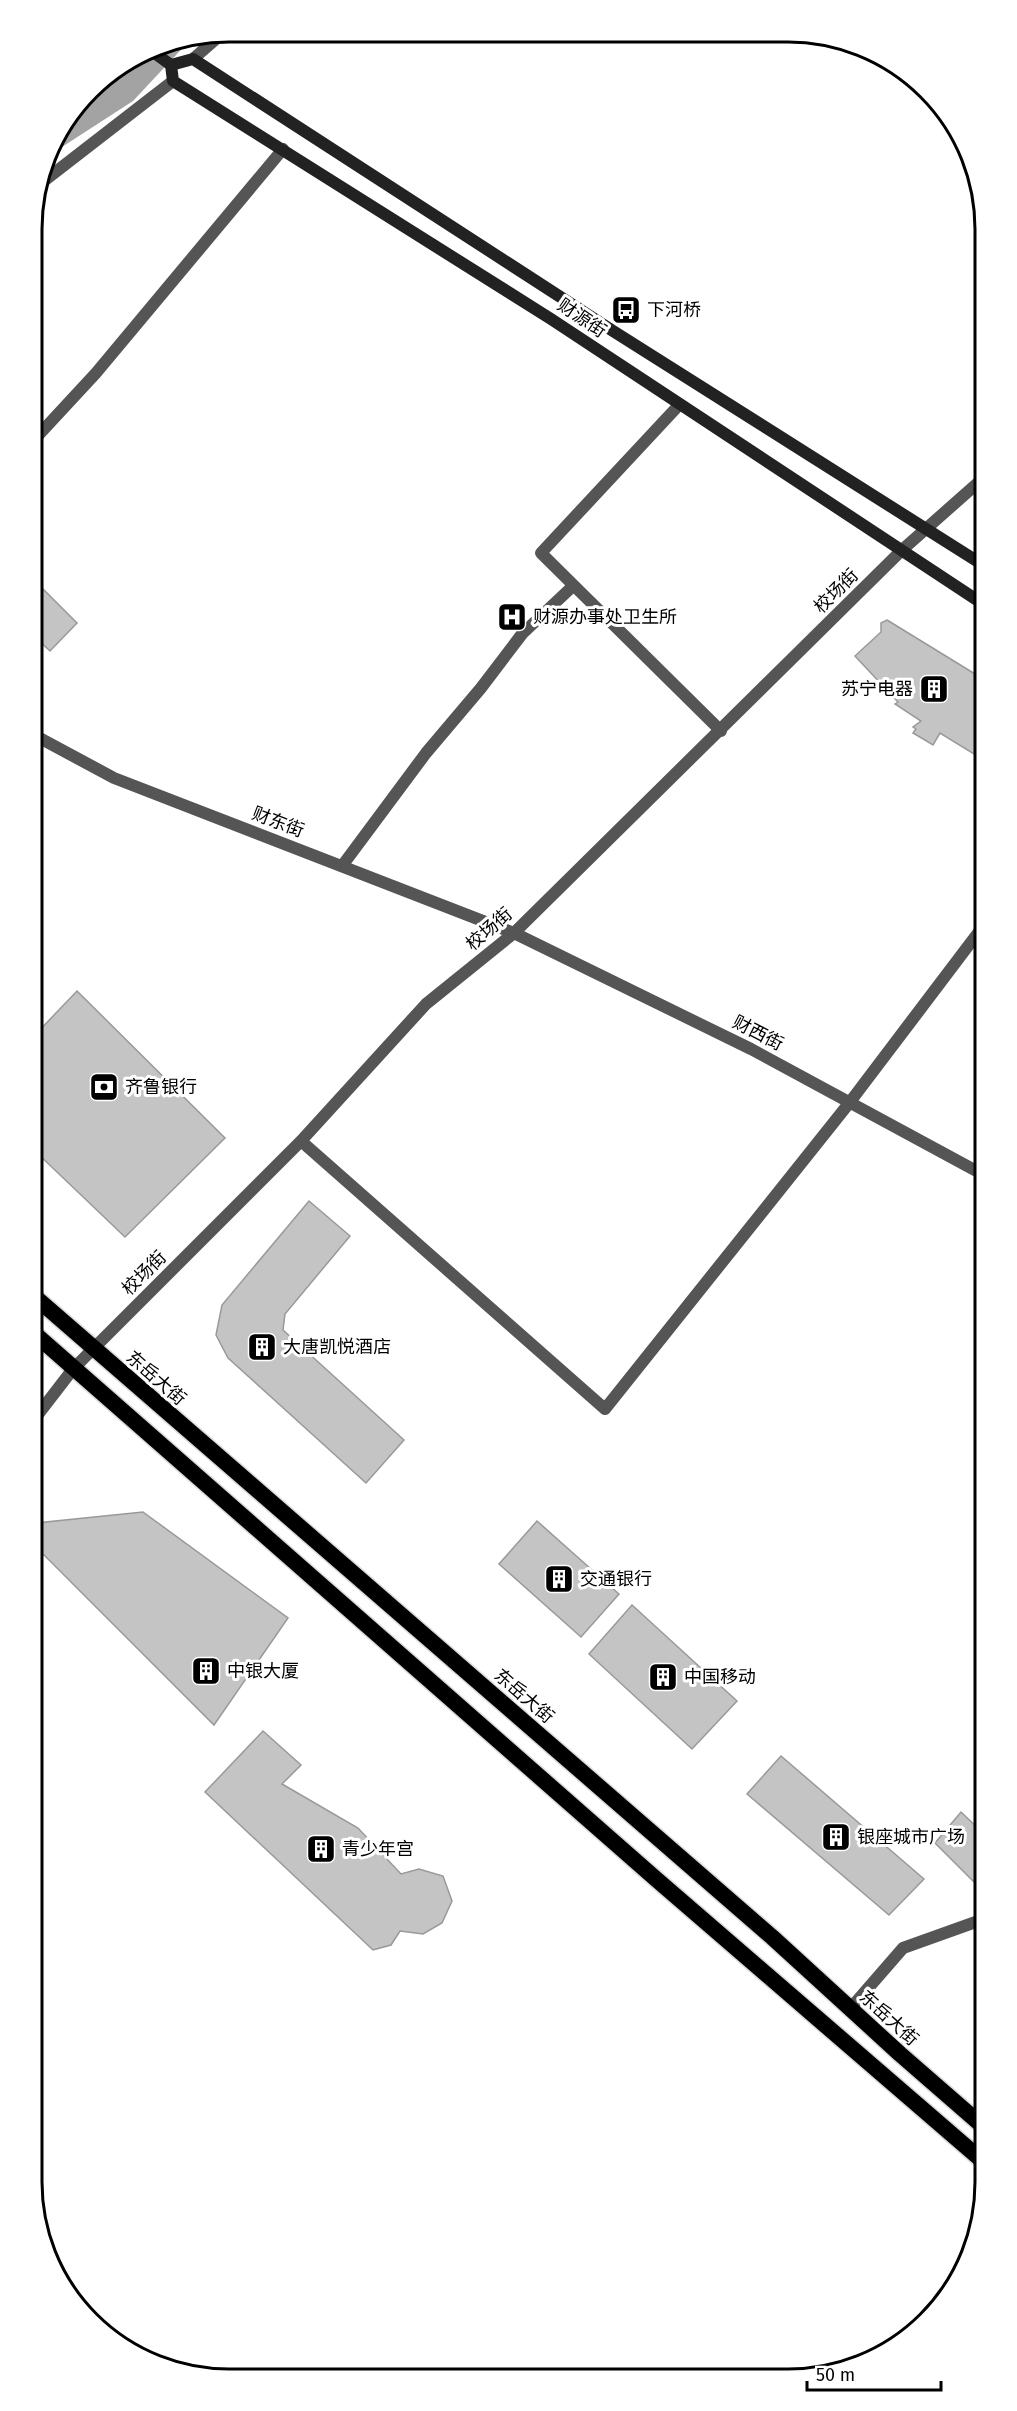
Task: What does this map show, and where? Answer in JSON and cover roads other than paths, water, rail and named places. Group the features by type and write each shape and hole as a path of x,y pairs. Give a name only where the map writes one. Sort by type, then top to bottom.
{"highway":[{"name":"东岳大街","path":"42,1303 745,1914 975,2119"},
{"path":"42,1340 975,2154"}],"main road":[{"path":"159,55 171,64 193,59"},
{"name":"财源街","path":"193,59 623,337 975,560"},
{"path":"171,64 173,81"},
{"name":"财源街","path":"173,81 551,319 975,599"}],"street":[{"path":"193,59 213,43"},
{"path":"49,177 173,81"},
{"path":"42,431 96,373 283,149"},
{"path":"680,405 541,554 721,730"},
{"name":"校场街","path":"42,1409 73,1369 301,1141 426,1004 514,933 902,550 975,485"},
{"path":"342,866 426,753 481,688 522,634 573,586"},
{"name":"财东街","path":"42,739 114,778 514,933"},
{"name":"财西街","path":"514,933 751,1049 975,1170"},
{"path":"301,1141 605,1409 850,1102 975,937"},
{"path":"850,2009 903,1948 975,1922"}],"place":[{"name":"下河桥","path":"626,310"},
{"name":"财源办事处卫生所","path":"512,617"},
{"name":"苏宁电器","path":"934,689"},
{"name":"齐鲁银行","path":"104,1087"},
{"name":"大唐凯悦酒店","path":"262,1347"},
{"name":"交通银行","path":"559,1579"},
{"name":"中银大厦","path":"206,1671"},
{"name":"中国移动","path":"663,1677"},
{"name":"银座城市广场","path":"836,1837"},
{"name":"青少年宫","path":"321,1849"}]}
